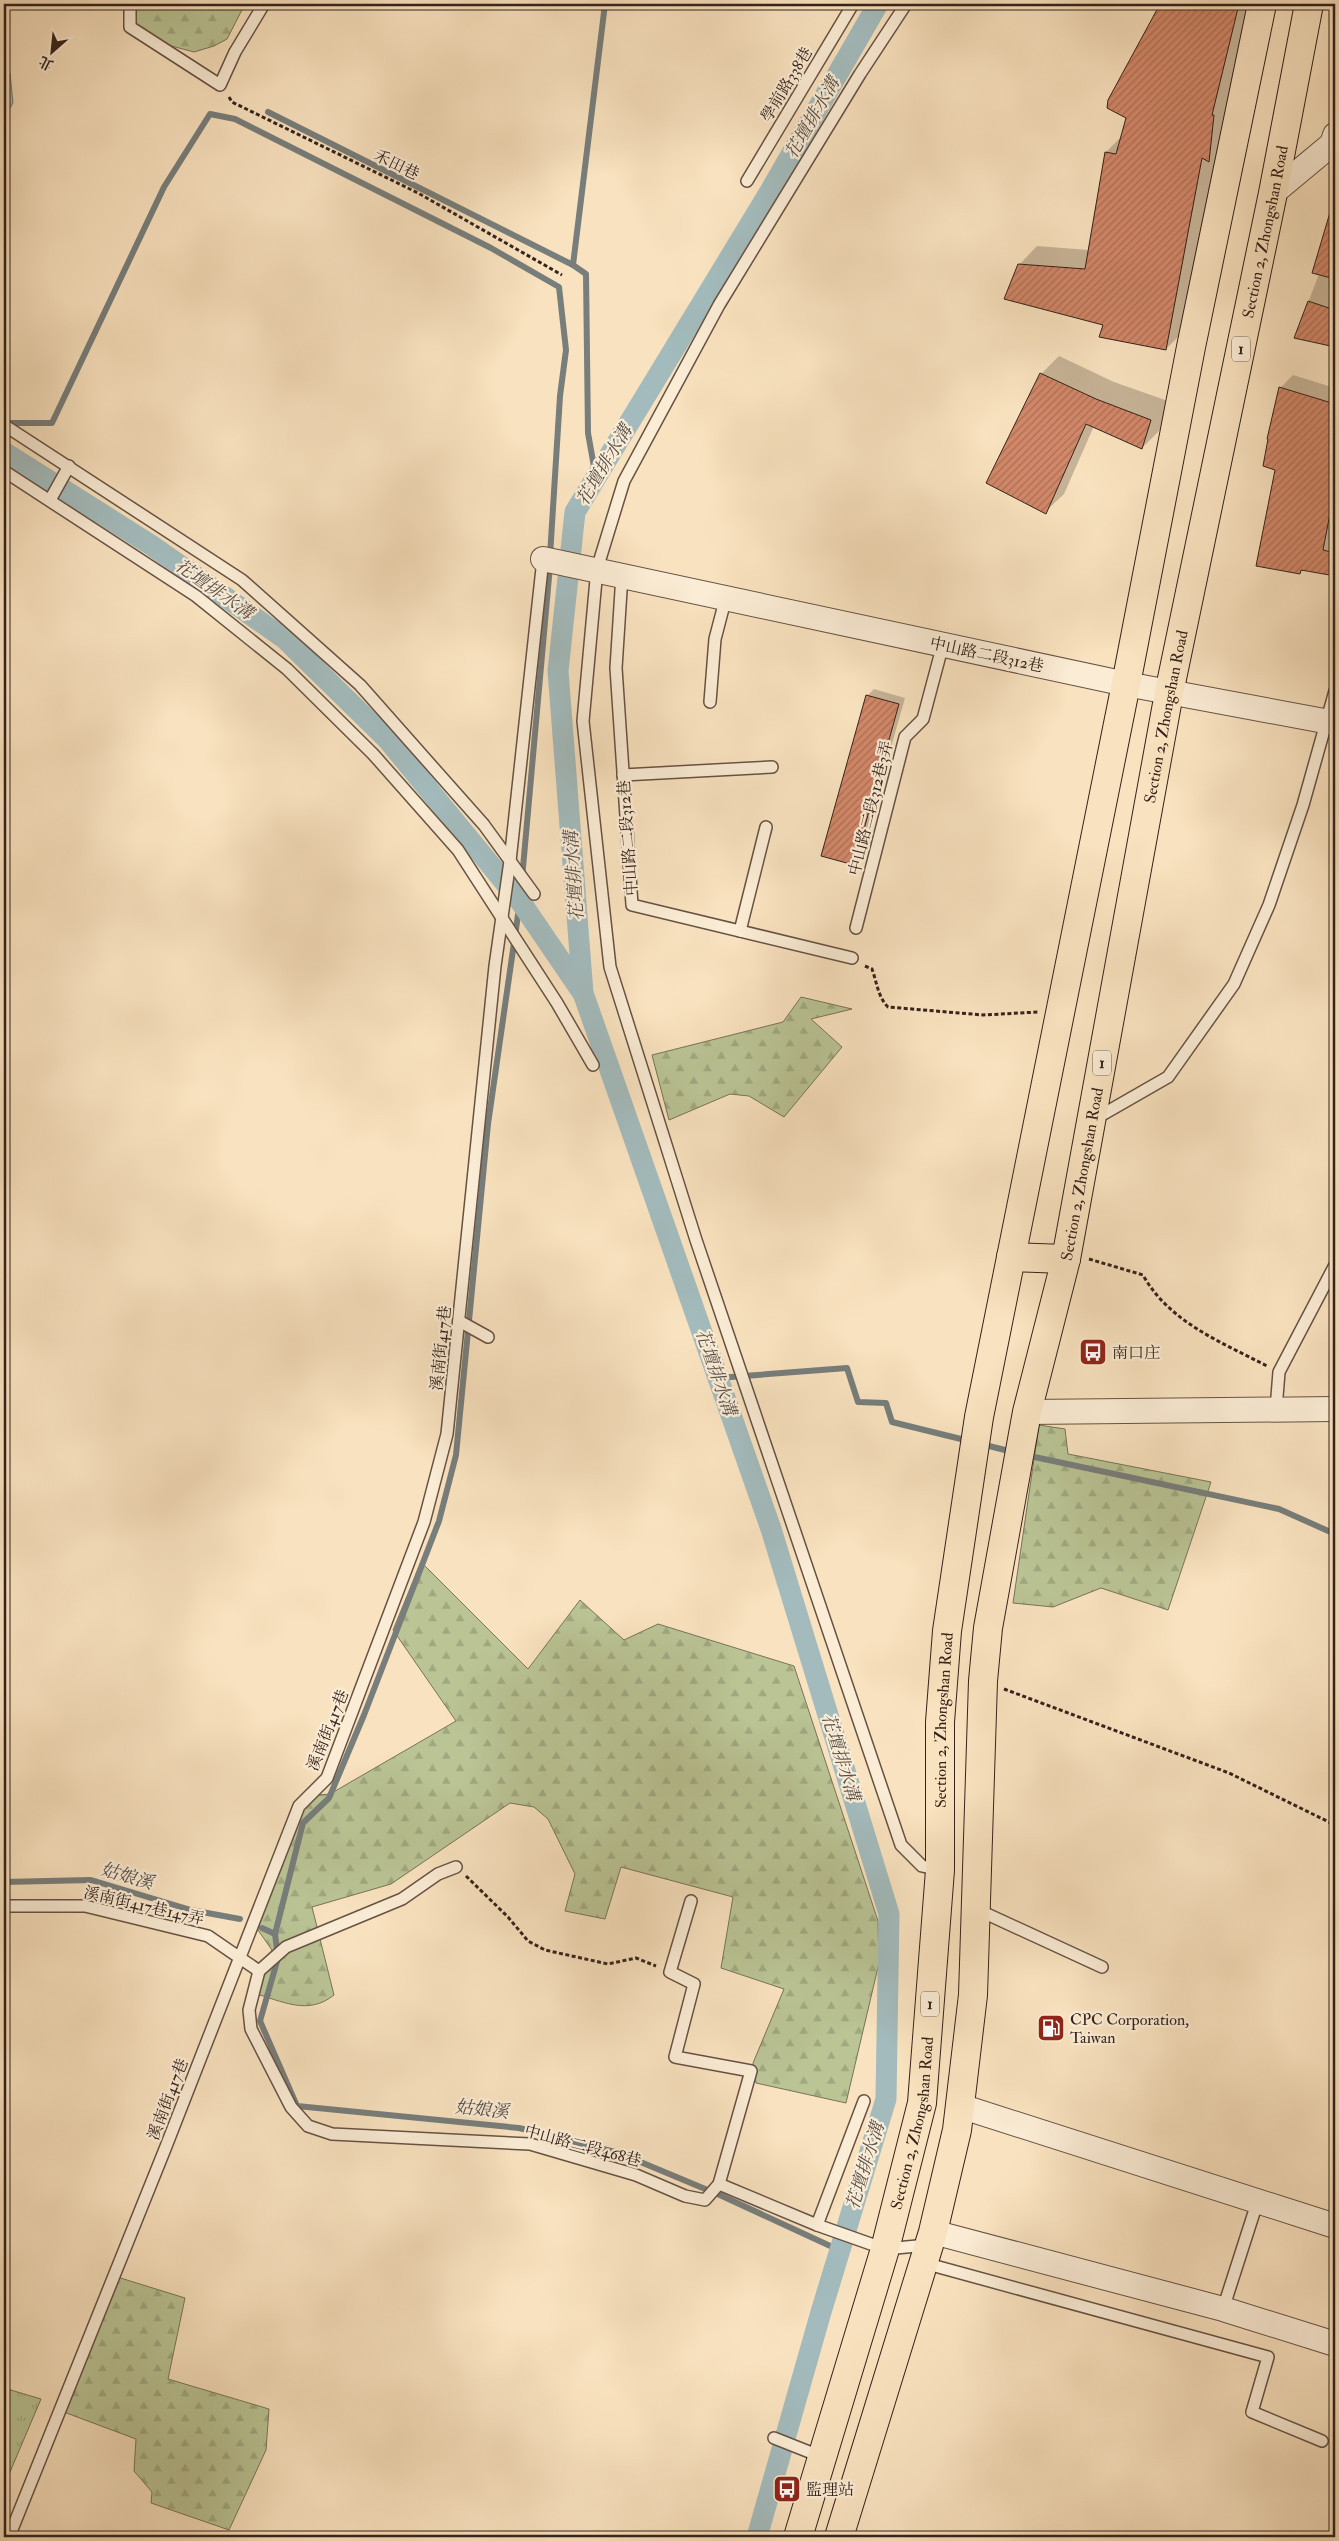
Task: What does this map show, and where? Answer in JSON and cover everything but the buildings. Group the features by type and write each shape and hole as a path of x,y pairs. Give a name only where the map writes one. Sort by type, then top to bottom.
{"main road":[{"name":"Section 2, Zhongshan Road","path":"1025,1421 1066,1258 1092,1120 1191,347 1262,4"},
{"name":"Section 2, Zhongshan Road","path":"798,2537 885,2249 922,2103 940,1870 940,1722 947,1631 978,1417 1061,1011 1148,689 1273,193 1310,4"},
{"path":"1011,1257 1066,1258"},
{"name":"1","path":"839,2537 929,2247 957,2130 973,1995 983,1681 988,1628 1025,1421"}],"street":[{"path":"1273,193 1332,144 1335,135"},
{"name":"中山路二段312巷","path":"543,559 597,569 1148,689 1331,722"},
{"path":"1025,1421 1276,1409 1335,1409"},
{"path":"960,2106 1335,2226"},
{"path":"929,2247 1223,2309 1335,2344"}],"lane":[{"path":"130,4 130,27 220,85 235,52 264,4"},
{"name":"學前路338巷","path":"747,181 853,4"},
{"path":"906,4 860,74 719,305 624,481 597,569 583,721 610,967 699,1249 901,1845 922,1866 940,1870"},
{"path":"4,425 242,580 360,685 484,825 534,894"},
{"path":"50,500 69,466"},
{"path":"4,471 196,596 287,669 373,754 458,850 502,917 593,1065"},
{"name":"溪南街417巷","path":"9,2537 299,1806 327,1778 424,1522 447,1434 495,966 510,861 543,559"},
{"name":"中山路二段312巷","path":"622,575 616,668 632,905 852,958"},
{"path":"710,702 715,639 726,597"},
{"name":"中山路二段312巷3弄","path":"856,928 905,737 923,720 943,644"},
{"path":"1092,1120 1168,1077 1234,984 1270,905 1331,722 1335,691"},
{"path":"623,775 772,767"},
{"path":"740,931 766,827"},
{"path":"1276,1409 1278,1372 1335,1265"},
{"path":"459,1321 488,1337"},
{"path":"239,1959 259,1971 286,1947 402,1899 438,1874 456,1867"},
{"path":"691,1900 670,1972 694,1984 675,2057 751,2071 719,2184 817,2225 885,2249 929,2247 1268,2357 1252,2412 1322,2441"},
{"name":"溪南街417巷147弄","path":"4,1906 85,1906 208,1936 239,1959"},
{"path":"975,1909 1102,1966"},
{"name":"中山路二段468巷","path":"259,1971 249,2010 251,2029 291,2107 308,2126 332,2134 530,2144 636,2175 685,2196 704,2200 719,2184"},
{"path":"817,2225 864,2101"},
{"path":"1223,2309 1258,2200"},
{"path":"774,2438 822,2457"}],"path":[{"name":"禾田巷","path":"220,85 232,102 418,192 562,275"},
{"path":"852,958 872,969 878,984 880,999 888,1008 983,1015 1061,1011"},
{"path":"1066,1258 1088,1259 1143,1275 1154,1294 1197,1330 1278,1372"},
{"path":"983,1681 1229,1773 1335,1825"},
{"path":"456,1867 508,1917 528,1941 545,1950 608,1964 636,1958 670,1972"}],"green space":[{"path":"132,4 245,4 227,39 214,46 194,52 149,40 135,23"},
{"path":"801,997 852,1009 811,1019 842,1047 784,1117 749,1096 730,1094 669,1120 652,1055 783,1022"},
{"path":"1039,1425 1065,1429 1068,1454 1211,1482 1168,1610 1101,1588 1053,1607 1013,1603"},
{"path":"421,1562 528,1669 580,1600 624,1640 658,1624 794,1666 878,1921 879,1963 846,2103 756,2083 753,2063 784,1989 721,1968 733,1897 621,1867 605,1919 565,1911 575,1874 548,1819 534,1807 510,1803 391,1884 312,1907 334,1995 314,2005 305,2006 285,2003 253,1993 272,1950 253,1923 307,1796 330,1794 456,1721 393,1630"},
{"path":"114,2276 185,2298 168,2379 269,2409 266,2450 229,2530 151,2503 152,2492 134,2471 136,2439 61,2411"},
{"path":"4,2388 41,2399 4,2486"}],"water":[{"path":"4,66 10,73 13,103 4,118"}],"waterway":[{"path":"596,478 588,433 586,274 573,265 605,4"},
{"name":"花壇排水溝","path":"757,2537 821,2312 886,2099 889,1914 771,1529 583,993 558,671 575,512 769,193 878,4"},
{"path":"268,112 573,265"},
{"path":"4,423 52,423 164,187 210,114 235,119 491,248 559,287 566,350 560,396 550,556"},
{"name":"花壇排水溝","path":"4,452 151,545 285,639 388,740 520,901 582,992"},
{"path":"275,1934 303,1823 329,1798 364,1715 439,1521 456,1455 488,1124 520,901 550,566"},
{"path":"718,1378 847,1368 858,1402 886,1403 892,1422 969,1441"},
{"path":"981,1444 1013,1452"},
{"path":"1025,1455 1279,1509 1335,1534"},
{"name":"姑娘溪","path":"4,1882 91,1880 191,1910 240,1919"},
{"name":"姑娘溪","path":"262,1928 275,1934 278,1958 260,2021 297,2106 519,2128 619,2153 722,2196 839,2250"}],"place":[{"name":"南口庄","path":"1093,1352"},
{"name":"CPC Corporation, Taiwan","path":"1051,2028"},
{"name":"監理站","path":"787,2489"}]}
